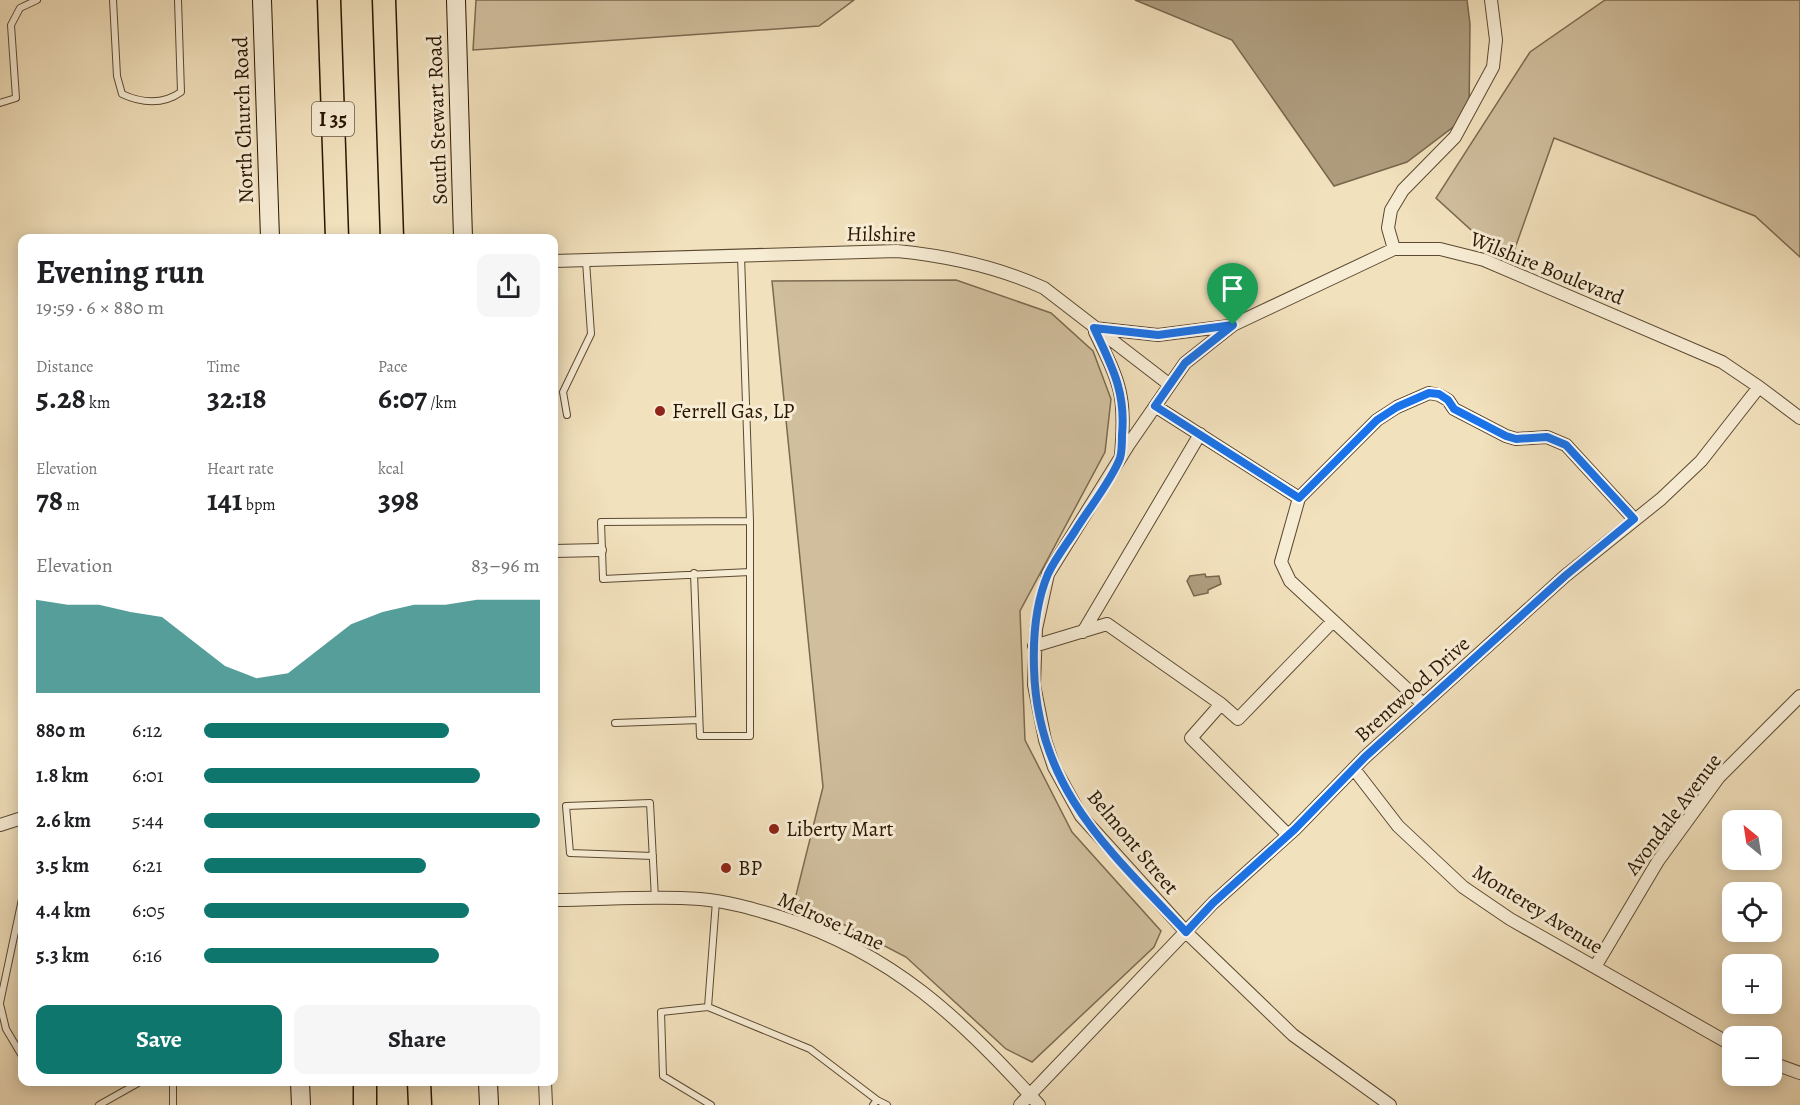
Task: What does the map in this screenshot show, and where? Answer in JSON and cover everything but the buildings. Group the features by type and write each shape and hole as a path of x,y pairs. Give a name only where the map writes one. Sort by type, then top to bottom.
{"highway":[{"name":"I 35","path":"329,0 337,234"},
{"path":"384,0 392,234"},
{"path":"365,1086 365,1105"},
{"path":"419,1086 420,1105"}],"main road":[{"name":"North Church Road","path":"261,0 270,234"},
{"name":"South Stewart Road","path":"456,0 463,234"},
{"path":"300,1086 301,1105"},
{"path":"488,1086 489,1105"}],"street":[{"path":"1394,249 1388,228 1391,210 1403,190 1455,137 1493,67 1496,40 1491,0"},
{"name":"Belmont Street","path":"1390,1105 1293,1035 1186,932 1099,839 1067,792 1048,749 1038,713 1034,685 1034,646 1040,601 1048,574 1120,457 1185,363 1233,325 1394,249"},
{"name":"Wilshire Boulevard","path":"1394,249 1440,249 1484,260 1722,362 1760,387 1800,418"},
{"name":"Hilshire","path":"558,261 897,251 964,261 1023,279 1044,288 1170,385"},
{"path":"1094,328 1158,335 1233,325"},
{"name":"Belmont Street","path":"1094,328 1115,370 1122,392 1124,413 1120,457"},
{"name":"Brentwood Drive","path":"1020,1105 1213,903 1288,835 1354,769 1565,576 1661,499 1701,461 1760,387"},
{"path":"1423,704 1290,581 1281,562 1299,498 1377,420 1397,407 1429,393 1439,394 1448,400 1454,409 1506,436 1516,439 1547,437 1566,445 1634,519"},
{"path":"1155,406 1299,498"},
{"path":"1083,632 1200,434"},
{"path":"558,551 600,550"},
{"path":"1034,646 1107,624 1221,704 1238,719 1333,621"},
{"name":"Avondale Avenue","path":"1595,968 1658,861 1719,777 1800,696"},
{"path":"1221,704 1191,738 1288,835"},
{"name":"Monterey Avenue","path":"1354,769 1398,826 1463,887 1510,920 1722,1039"},
{"path":"0,825 18,821"},
{"name":"Melrose Lane","path":"558,900 700,899 794,922 873,958 944,1007 982,1042 1039,1105"},
{"path":"1782,1067 1800,1073"},
{"path":"545,1086 546,1105"}],"lane":[{"path":"0,103 16,98 11,25 20,8 37,0"},
{"path":"113,0 117,76 122,94 138,101 171,100 181,92 178,0"},
{"path":"694,573 700,736 750,736 750,521 741,256"},
{"path":"567,415 563,392 591,334 586,260"},
{"path":"750,521 601,522 600,550 603,579 694,573 750,573"},
{"path":"615,723 699,720"},
{"path":"653,856 570,853 566,806 650,803 653,856 655,899"},
{"path":"708,1007 716,902"},
{"path":"18,918 0,1004 6,1029 18,1052"},
{"path":"711,1105 663,1076 662,1012 708,1007 810,1049 875,1102 887,1105"},
{"path":"99,1105 133,1086"},
{"path":"173,1086 173,1105"}],"shaded area":[{"path":"476,0 854,0 819,26 473,50"},
{"path":"1135,0 1467,0 1470,24 1469,115 1407,162 1334,186 1232,40"},
{"path":"1605,0 1800,0 1800,257 1755,216 1554,138 1513,254 1480,238 1436,198 1530,52"},
{"path":"956,280 1051,313 1093,351 1111,399 1105,452 1020,611 1025,740 1072,832 1161,931 1154,947 1032,1062 1006,1049 906,957 795,899 823,787 772,281"},
{"path":"1205,574 1206,577 1219,576 1221,584 1208,590 1208,593 1194,596 1187,581 1190,576"}],"place":[{"name":"Ferrell Gas, LP","path":"660,411"},
{"name":"Liberty Mart","path":"774,829"},
{"name":"BP","path":"726,868"}],"route":[{"path":"1233,325 1211,340 1185,363 1155,406 1299,498 1335,464 1359,435 1377,420 1397,407 1429,393 1439,394 1448,400 1454,409 1506,436 1516,439 1547,437 1566,445 1575,452 1634,519 1565,576 1365,757 1295,829 1213,903 1186,932 1099,839 1081,816 1067,792 1054,767 1038,713 1034,685 1034,646 1040,601 1048,574 1120,457 1124,413 1122,392 1115,370 1094,328 1158,335 1233,325"}]}
